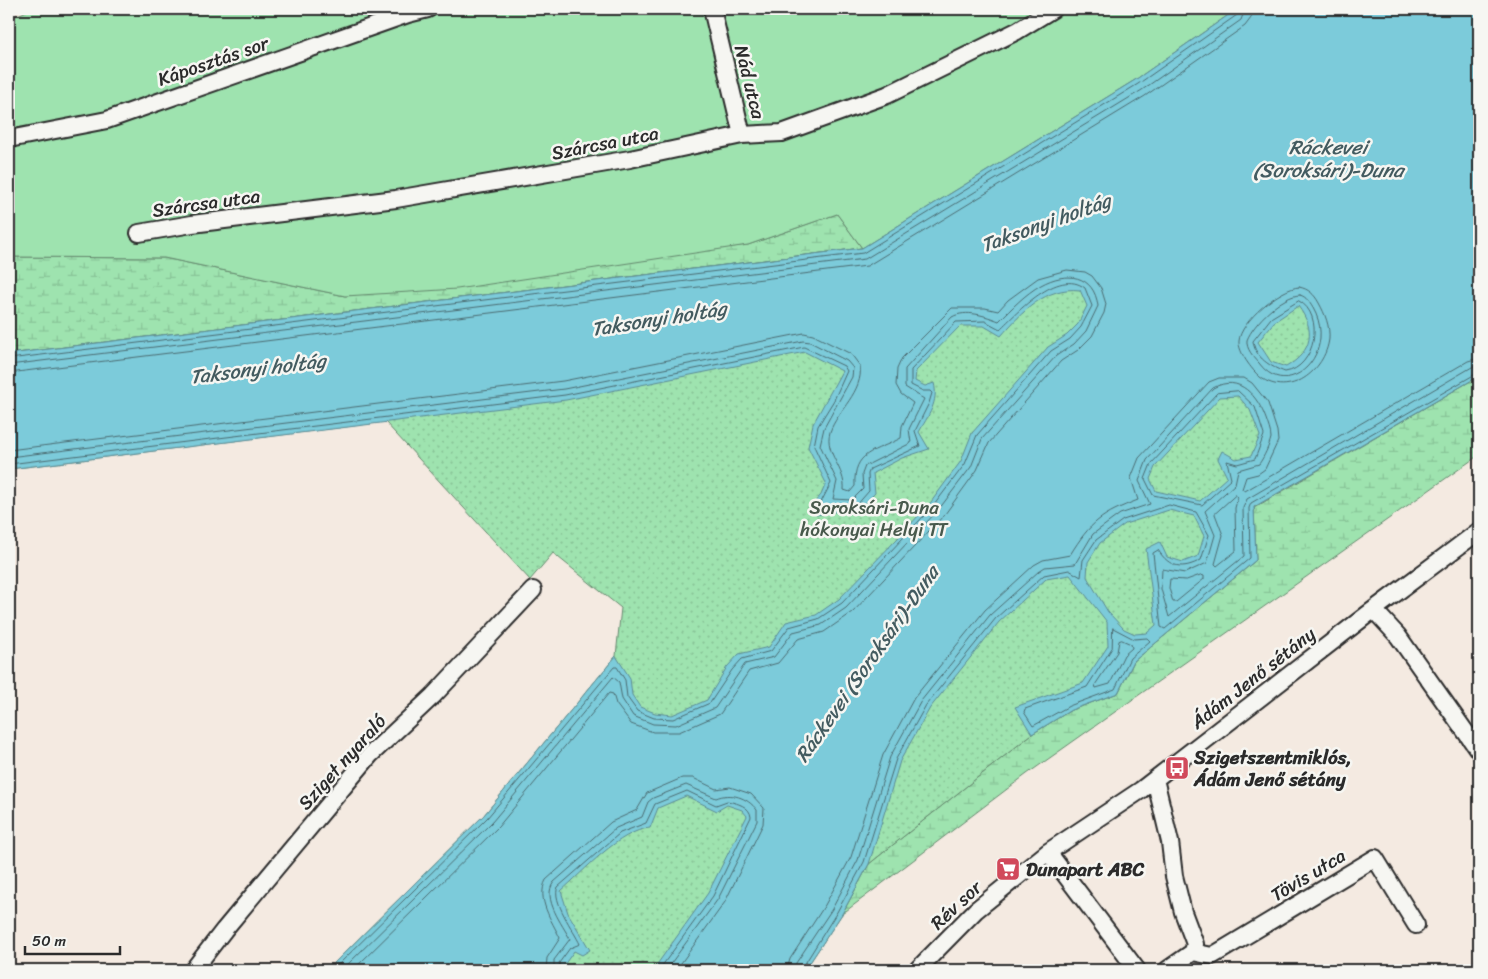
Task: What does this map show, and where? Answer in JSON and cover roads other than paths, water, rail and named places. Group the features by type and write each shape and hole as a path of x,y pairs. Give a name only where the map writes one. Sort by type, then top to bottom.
{"street":[{"name":"Káposztás sor","path":"9,139 107,120 408,14 428,9"},
{"name":"Nád utca","path":"712,9 742,135"},
{"name":"Szárcsa utca","path":"139,232 396,199 630,159 742,135 782,133 887,95 1017,31 1053,9"},
{"name":"Ádám Jenő sétány","path":"1048,852 1155,779 1479,531"},
{"name":"Sziget nyaraló","path":"193,970 230,922 370,755 433,696 533,590"},
{"path":"1374,610 1398,636 1479,751"},
{"path":"1155,779 1170,842 1174,876 1183,912 1195,944 1193,952 1167,970"},
{"path":"1048,852 1137,970"},
{"name":"Rév sor","path":"920,969 976,910 1048,852"},
{"name":"Tövis utca","path":"1193,952 1212,956 1375,858 1416,925"}],"water":[{"name":"Ráckevei (Soroksári)-Duna","path":"1237,9 1479,9 1479,376 1254,507 1256,560 1134,661 1118,693 1071,710 1032,734 1015,707 1083,683 1108,646 1107,622 1070,575 1046,579 999,622 930,708 900,761 869,864 842,914 805,970 653,970 708,893 747,816 742,810 727,805 717,811 686,796 658,808 650,828 638,831 614,844 561,891 568,913 590,950 582,955 574,951 564,965 568,970 327,970 484,815 616,656 630,678 632,695 640,707 655,713 672,715 707,700 727,667 739,654 769,647 786,622 816,615 839,599 931,502 961,461 972,433 1048,347 1067,335 1078,324 1087,306 1080,290 1056,292 1046,296 1017,318 1001,336 984,326 960,326 916,371 915,381 925,386 934,383 934,403 919,432 929,449 902,458 873,473 875,493 857,512 846,510 816,515 811,506 821,495 826,483 808,447 813,424 842,371 805,352 566,400 9,469 9,354 862,248 1135,80","holes":["1298,306 1308,323 1309,340 1302,354 1286,367 1271,362 1258,342 1274,322","1238,396 1250,410 1260,436 1251,456 1236,459 1222,451 1218,459 1227,477 1200,501 1156,491 1150,479 1155,467 1220,397","1169,510 1194,516 1204,536 1198,556 1183,562 1167,557 1160,542 1146,549 1156,625 1147,633 1135,634 1124,629 1108,612 1087,577 1088,562 1100,543 1125,524"]}],"place":[{"name":"Szigetszentmiklós, Ádám Jenő sétány","path":"1177,768"},
{"name":"Dunapart ABC","path":"1008,869"}],"water label":[{"name":"Taksonyi holtág","path":"1046,223"},
{"name":"Taksonyi holtág","path":"659,319"},
{"name":"Taksonyi holtág","path":"258,369"}],"park label":[{"name":"Soroksári-Duna hókonyai Helyi TT","path":"874,518"}]}
